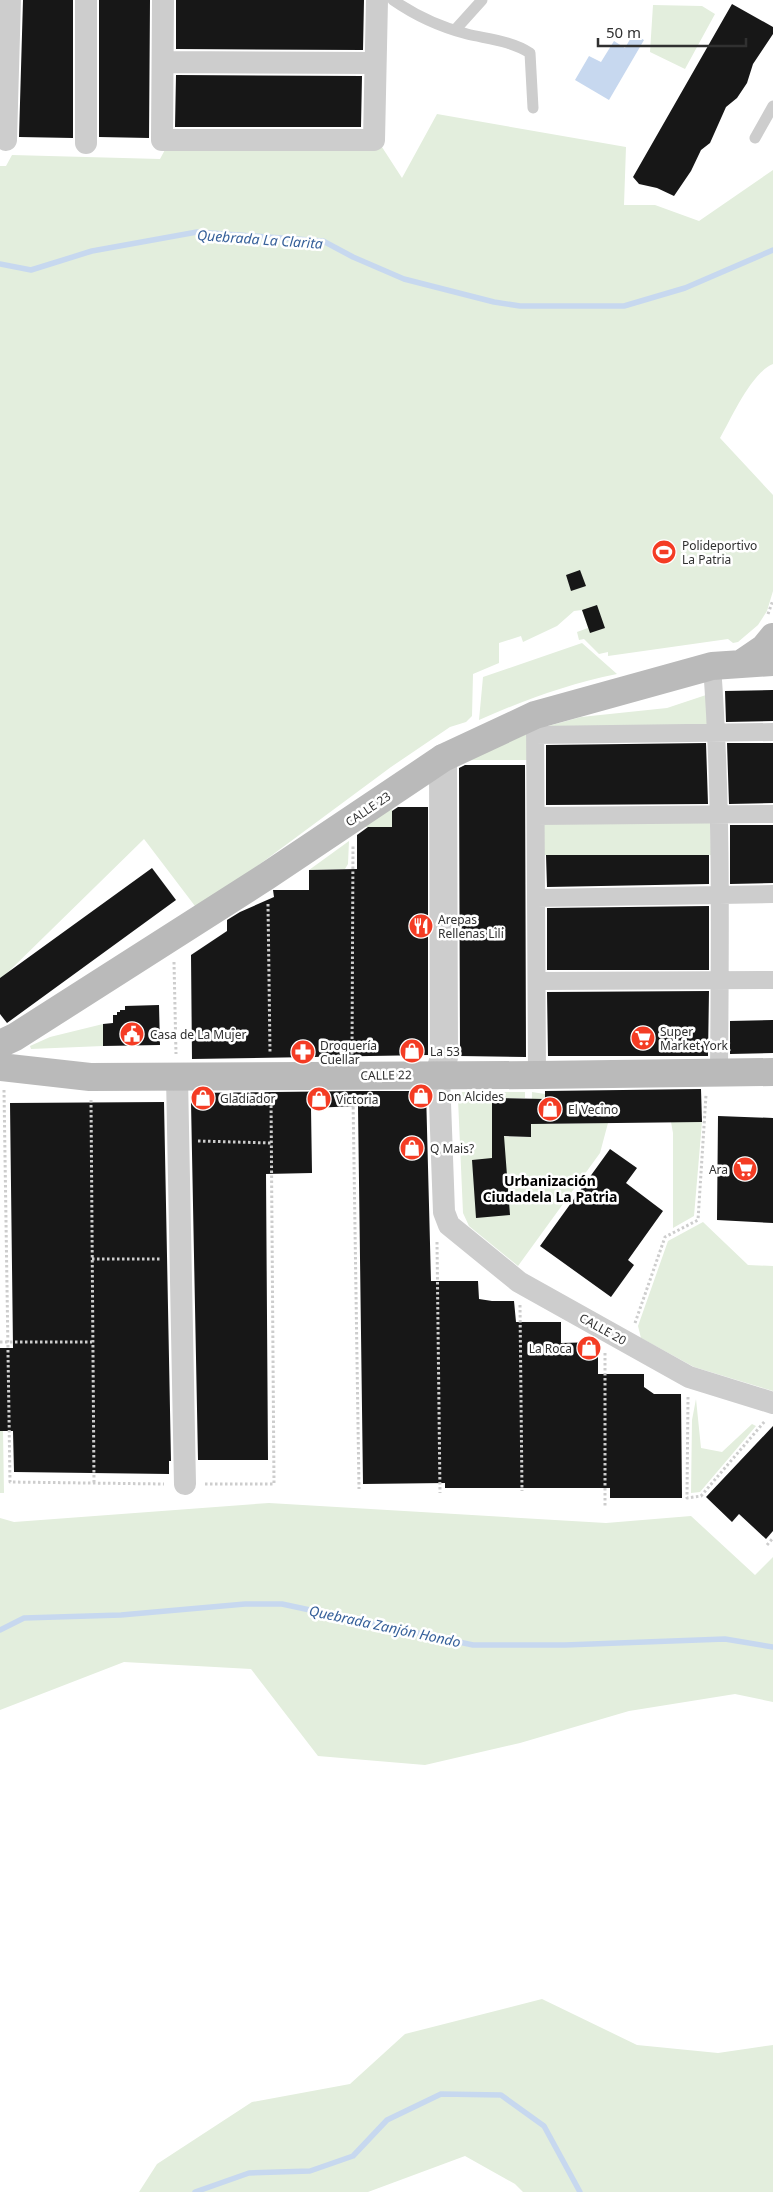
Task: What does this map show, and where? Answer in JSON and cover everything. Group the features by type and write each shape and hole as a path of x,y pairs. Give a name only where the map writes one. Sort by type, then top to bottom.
{"main road":[{"path":"742,663 764,648 773,637"},
{"name":"CALLE 23","path":"9,1057 174,935 267,876 443,758 712,666 773,662"},
{"name":"CALLE 22","path":"9,1057 90,1077 538,1076 773,1072"}],"street":[{"path":"6,140 10,0"},
{"path":"86,0 86,143"},
{"path":"163,0 162,140 374,140 377,0"},
{"path":"163,62 375,63"},
{"path":"712,666 717,732 720,981 713,1073"},
{"path":"538,1076 535,725 717,732 773,732"},
{"path":"443,758 444,1057 439,1075 444,1212 449,1224"},
{"path":"536,816 773,814"},
{"path":"537,898 773,894"},
{"path":"538,981 773,980"},
{"path":"177,1077 180,1141 185,1484"},
{"name":"CALLE 20","path":"449,1224 519,1282 688,1377 770,1411"}],"lane":[{"path":"393,0 414,14 455,30 512,44 530,53 533,108"},
{"path":"455,30 482,0"},
{"path":"755,138 773,106"}],"path":[{"path":"353,819 352,1076 359,1489"},
{"path":"9,1057 10,1482 274,1484 271,1076 267,876"},
{"path":"174,935 177,1077"},
{"path":"628,1343 665,1238 698,1220 705,1122 713,1073"},
{"path":"90,1077 94,1483"},
{"path":"180,1141 271,1143"},
{"path":"440,1493 437,1233 449,1224"},
{"path":"92,1259 182,1258"},
{"path":"519,1282 522,1491"},
{"path":"605,1330 605,1506"},
{"path":"0,1342 92,1342"},
{"path":"688,1377 687,1498 701,1496 770,1411"},
{"path":"767,1545 773,1538"}],"green space":[{"path":"653,5 702,6 715,14 685,69 650,52"},
{"path":"437,114 626,147 624,205 655,205 699,221 773,170 773,364 757,376 736,408 720,438 773,495 773,591 767,611 758,625 738,642 733,643 728,639 608,656 608,652 599,654 584,639 579,640 577,632 588,628 582,610 574,611 557,626 523,642 521,636 499,643 499,663 473,674 472,716 466,722 450,727 391,767 198,910 144,839 0,980 0,166 6,166 12,155 160,159 167,146 380,144 402,178"},
{"path":"582,643 617,674 546,693 479,720 483,677"},
{"path":"712,693 712,729 541,728 581,717 667,708"},
{"path":"531,732 532,760 468,760"},
{"path":"392,807 392,827 357,827"},
{"path":"544,820 710,820 711,855 544,855"},
{"path":"349,841 348,864 345,869 309,870"},
{"path":"103,1024 103,1046 31,1049 30,1046 50,1037"},
{"path":"462,1092 525,1092 525,1098 492,1098 492,1136 531,1137 532,1092 545,1094 546,1124 608,1123 600,1153 518,1266 469,1226 463,1213 458,1099"},
{"path":"671,1122 702,1122 694,1216 673,1228 673,1133"},
{"path":"703,1222 748,1265 773,1266 773,1391 694,1367 641,1338 638,1326 668,1241"},
{"path":"696,1399 701,1448 722,1452 752,1424 756,1426 700,1492 691,1493 692,1420"},
{"path":"0,1431 3,1431 4,1493 0,1493"},
{"path":"269,1503 606,1523 691,1516 755,1575 773,1557 773,1702 735,1694 629,1711 520,1743 425,1765 318,1756 251,1669 124,1662 0,1710 0,1518 14,1522"},
{"path":"542,1999 637,2045 718,2053 773,2045 773,2192 523,2192 515,2184 465,2156 368,2192 139,2192 157,2164 252,2102 350,2084 405,2034"}],"water":[{"path":"633,34 644,40 609,100 575,80 589,56 601,62 614,41 625,48"}],"building":[{"path":"23,0 73,0 73,138 19,137"},
{"path":"99,0 150,0 149,138 99,137"},
{"path":"176,0 364,0 363,50 176,49"},
{"path":"732,4 773,27 773,34 753,64 747,83 737,98 726,107 710,143 701,150 691,171 674,196 657,188 639,184 633,177"},
{"path":"176,75 362,76 361,127 175,127"},
{"path":"580,570 586,586 571,591 566,575"},
{"path":"597,605 605,628 590,633 582,610"},
{"path":"773,690 773,721 726,722 725,691"},
{"path":"706,743 708,804 546,805 546,745"},
{"path":"727,743 773,743 773,803 729,804"},
{"path":"465,765 525,765 526,1057 460,1056 459,768"},
{"path":"398,807 428,807 428,1055 192,1059 191,955 227,931 227,920 274,897 273,890 309,890 309,870 357,869 357,835 368,827 392,827 392,811"},
{"path":"730,825 773,825 773,883 730,884"},
{"path":"546,855 709,855 709,884 547,887"},
{"path":"152,868 176,900 7,1023 0,1014 0,978"},
{"path":"709,906 709,970 547,970 547,908"},
{"path":"709,991 708,1056 548,1056 547,992"},
{"name":"Casa de La Mujer","path":"159,1005 160,1045 103,1046 103,1024 113,1023 113,1015 117,1015 117,1012 120,1012 120,1010 125,1010 125,1006"},
{"path":"773,1020 773,1053 730,1054 730,1021"},
{"path":"701,1089 702,1122 531,1124 531,1137 504,1136 510,1215 476,1218 472,1160 492,1158 492,1098 545,1099 545,1091"},
{"path":"426,1091 431,1281 478,1281 479,1299 514,1301 516,1322 561,1322 561,1343 598,1342 598,1374 644,1374 644,1387 654,1394 681,1394 682,1498 610,1498 610,1488 445,1488 445,1483 363,1484 358,1106 311,1108 312,1173 266,1174 268,1460 198,1460 192,1093"},
{"path":"164,1102 171,1461 169,1461 169,1474 14,1472 13,1431 0,1431 0,1348 13,1348 10,1103"},
{"name":"Ara","path":"718,1116 773,1118 773,1223 717,1220"},
{"path":"610,1149 637,1168 626,1183 663,1211 628,1260 634,1265 611,1297 540,1246"},
{"path":"773,1426 773,1531 766,1539 739,1514 732,1522 706,1497"}],"waterway":[{"name":"Quebrada La Clarita","path":"0,264 31,270 92,251 197,232 323,241 353,257 404,279 494,302 520,306 624,306 685,288 773,250"},
{"name":"Quebrada Zanjón Hondo","path":"0,1630 24,1618 121,1615 245,1604 282,1604 473,1645 565,1645 725,1639 773,1647"},
{"path":"195,2192 249,2173 310,2171 353,2156 387,2120 441,2094 501,2095 544,2126 580,2192"}],"place":[{"name":"Polideportivo La Patria","path":"664,552"},
{"name":"Arepas Rellenas Lili","path":"421,926"},
{"name":"Casa de La Mujer","path":"132,1034"},
{"name":"Super Market York","path":"643,1038"},
{"name":"La 53","path":"412,1051"},
{"name":"Droguería Cuellar","path":"303,1052"},
{"name":"Don Alcides","path":"421,1096"},
{"name":"Gladiador","path":"203,1098"},
{"name":"Victoria","path":"319,1099"},
{"name":"El Vecino","path":"550,1109"},
{"name":"Q Mais?","path":"412,1148"},
{"name":"Ara","path":"745,1169"},
{"name":"La Roca","path":"589,1348"}],"district":[{"name":"Urbanización Ciudadela La Patria","path":"550,1188"}]}
